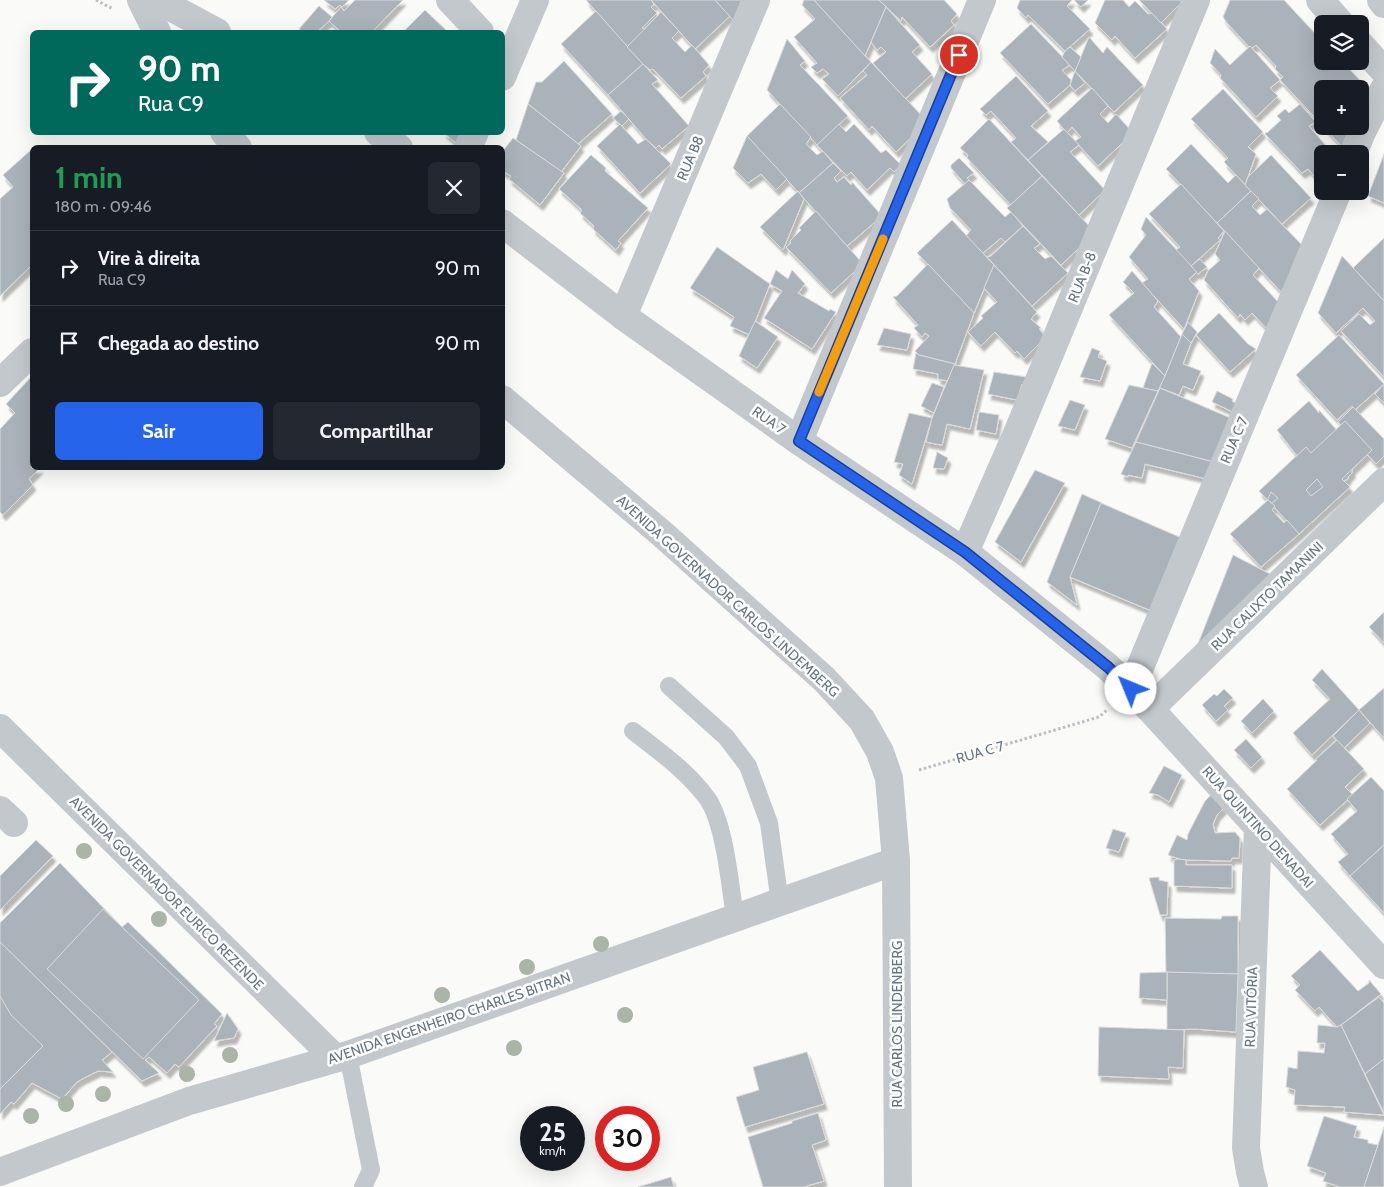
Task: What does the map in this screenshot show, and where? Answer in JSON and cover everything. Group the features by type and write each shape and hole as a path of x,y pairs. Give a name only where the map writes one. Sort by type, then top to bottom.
{"street":[{"path":"141,0 156,30"},
{"path":"157,0 213,30"},
{"path":"450,0 478,30"},
{"path":"505,66 535,0"},
{"name":"RUA B8","path":"624,316 756,0"},
{"path":"799,441 982,0"},
{"name":"RUA B-8","path":"965,552 1018,431 1196,0"},
{"path":"1320,0 1333,15"},
{"path":"1380,0 1384,4"},
{"path":"1369,54 1384,71"},
{"path":"1357,145 1384,89"},
{"path":"227,135 235,145"},
{"path":"382,135 395,145"},
{"name":"RUA C 7","path":"1131,689 1334,200"},
{"name":"RUA 7","path":"505,225 624,316 799,441 965,552 1108,667 1131,689"},
{"path":"0,383 30,354"},
{"name":"AVENIDA GOVERNADOR CARLOS LINDEMBERG","path":"505,402 660,532 824,679 862,720 880,752 889,778 896,861"},
{"name":"RUA CALIXTO TAMANINI","path":"1150,709 1379,496"},
{"name":"RUA QUINTINO DENADAI","path":"1131,689 1384,965"},
{"name":"AVENIDA GOVERNADOR EURICO REZENDE","path":"0,728 341,1057"},
{"name":"RUA VITÓRIA","path":"1254,1187 1246,1148 1258,827"},
{"name":"AVENIDA ENGENHEIRO CHARLES BITRAN","path":"0,1172 189,1102 341,1057 896,861"},
{"name":"RUA CARLOS LINDENBERG","path":"896,861 898,1187"}],"lane":[{"path":"669,686 726,737 748,766 769,823 780,903"},
{"path":"633,731 684,771 709,800 722,832 735,917"},
{"path":"341,1057 371,1170 363,1187"}],"path":[{"name":"RUA C 7","path":"889,778 1099,717"}],"building":[{"path":"324,0 349,0 342,7 340,5 335,9"},
{"path":"355,0 403,0 374,30 339,30 329,21 341,7 344,11"},
{"path":"586,0 651,0 654,4 651,7 657,13 642,28 645,29 627,47"},
{"path":"651,0 715,0 730,16 695,49"},
{"path":"715,0 746,0 733,20"},
{"path":"804,0 814,0 871,62 838,96 822,79 829,74 823,69 817,73 811,67 817,63 794,37 815,19 802,5"},
{"path":"814,0 879,0 886,7 865,56"},
{"path":"879,0 944,0 957,14 951,21 954,25 930,47 902,17 901,21"},
{"path":"1020,0 1072,0 1067,6 1090,29 1065,51 1028,15 1026,18 1017,8"},
{"path":"1074,0 1088,0 1081,7"},
{"path":"1105,0 1123,0 1129,7 1135,1 1148,14 1152,13 1167,29 1135,58 1115,36 1112,40 1095,23"},
{"path":"1139,0 1184,0 1161,23"},
{"path":"1230,0 1284,0 1314,32 1314,70 1350,70 1360,80 1314,80 1314,116 1280,80 1283,77 1275,69 1276,66 1256,45 1251,49 1223,17"},
{"path":"319,6 332,17 319,30 299,29"},
{"path":"886,7 920,45 912,52 932,74 905,99 873,63 886,52 881,47 877,50 871,42"},
{"path":"425,10 446,30 405,30"},
{"path":"596,11 643,64 608,95 561,44"},
{"path":"661,12 679,31 672,38 685,52 692,45 709,65 703,72 706,76 681,98 653,69 650,70 627,47"},
{"path":"1031,24 1070,65 1062,70 1071,80 1070,85 1048,104 1000,53"},
{"path":"1089,37 1103,53 1107,47 1143,85 1114,112 1075,71"},
{"path":"787,39 805,61 800,65 848,116 817,145 767,90"},
{"path":"1250,46 1280,80 1270,88 1278,96 1256,117 1220,78 1221,75 1210,63 1215,49 1230,65"},
{"path":"1070,47 1081,57 1075,71 1062,57"},
{"path":"564,61 612,114 578,144 528,104 536,82 542,82"},
{"path":"871,62 924,118 919,130 896,152 872,126 869,130 840,98 867,75 863,71"},
{"path":"643,64 658,80 652,84 689,126 662,149 659,145 656,148 646,139 608,95"},
{"path":"1075,71 1085,83 1075,91 1070,85"},
{"path":"1016,76 1048,111 1031,126 1048,142 1028,160 1011,142 1016,138 991,111 986,115 980,109"},
{"path":"1092,88 1108,106 1100,114 1108,123 1116,114 1133,133 1098,166 1075,141 1081,137 1072,127 1067,133 1057,121"},
{"path":"1223,89 1263,132 1248,147 1256,154 1245,185 1224,162 1228,158 1191,119"},
{"path":"528,104 581,146 561,172 516,140"},
{"path":"780,104 811,137 806,144 817,155 823,151 833,163 799,193 747,136"},
{"path":"1300,104 1314,120 1314,123 1309,126 1314,132 1314,135 1317,135 1325,145 1314,145 1314,176 1308,169 1302,173 1265,134 1281,120 1277,116 1285,109 1289,113"},
{"path":"621,111 629,119 622,126 613,118"},
{"path":"989,119 1042,176 1011,205 960,148"},
{"path":"620,124 638,144 646,139 671,164 640,193 597,146"},
{"path":"839,124 846,132 854,124 881,153 886,150 901,165 894,172 890,168 867,190 851,172 847,176 817,145"},
{"path":"1064,129 1079,145 1070,152 1105,190 1079,215 1028,160"},
{"path":"447,135 471,135 464,145 458,145"},
{"path":"1331,135 1348,135 1344,145 1340,145"},
{"path":"747,136 787,179 776,190 761,174 748,183 733,168"},
{"path":"513,138 564,173 540,205 509,179 511,176 505,173 505,148"},
{"path":"1191,144 1228,183 1236,175 1251,191 1217,223 1166,169"},
{"path":"30,151 30,267 0,296 0,199 13,187 3,175"},
{"path":"1384,154 1384,203 1369,196"},
{"path":"591,155 606,168 605,171 648,208 618,241 621,243 616,250 593,229 594,226 580,213 582,210 559,189"},
{"path":"1271,155 1311,198 1282,224 1245,185 1248,177"},
{"path":"959,158 974,173 967,178 969,180 965,184 951,168 951,165"},
{"path":"833,163 841,171 834,178 837,182 844,177 851,185 852,182 882,216 847,246 799,193"},
{"path":"1042,176 1093,230 1089,239 1061,265 1007,208"},
{"path":"969,180 1005,217 1011,212 1023,226 1005,242 1001,238 983,253 966,236 971,230 950,208 947,199"},
{"path":"1181,184 1224,231 1218,238 1220,240 1191,266 1176,250 1180,247 1149,214"},
{"path":"798,191 804,199 783,250 760,227"},
{"path":"1251,191 1259,199 1252,206 1260,215 1267,209 1303,246 1283,294 1217,223"},
{"path":"816,211 863,264 831,293 786,247 801,230 799,228"},
{"path":"1146,217 1197,272 1189,279 1199,291 1184,329 1142,283 1148,279 1129,257 1146,235 1141,229"},
{"path":"952,220 994,265 974,313 917,253"},
{"path":"1023,226 1040,244 1034,248 1045,259 1051,256 1068,273 1032,306 987,257 991,256"},
{"path":"1225,231 1259,268 1253,275 1279,303 1268,330 1252,313 1245,320 1240,314 1238,318 1204,280 1208,271 1220,260 1215,254"},
{"path":"1384,238 1384,301 1353,268"},
{"path":"717,247 770,284 750,335 730,326 734,317 690,288"},
{"path":"1342,256 1384,301 1384,377 1341,331 1359,314 1370,325 1375,321 1363,308 1336,333 1318,313"},
{"path":"1200,259 1207,267 1198,274 1191,266"},
{"path":"928,264 974,313 955,364 919,355 915,351 929,336 925,333 922,337 914,328 918,325 893,297 897,296"},
{"path":"994,265 1037,312 1031,319 1041,328 1039,329 1046,337 1024,359 1017,351 1015,353 995,332 981,346 968,332 983,318 981,316 997,302 984,288"},
{"path":"776,270 788,279 792,270 805,284 798,293 829,311 830,309 836,312 812,349 764,318 782,291 770,284"},
{"path":"1132,271 1158,301 1154,307 1181,337 1165,376 1109,315 1134,293 1123,282"},
{"path":"1219,313 1248,344 1256,349 1230,372 1196,335"},
{"path":"755,321 778,337 757,368 739,356"},
{"path":"1188,322 1197,332 1191,343 1182,334"},
{"path":"884,328 911,334 907,350 877,345"},
{"path":"1182,334 1191,343 1183,364 1201,371 1193,390 1183,386 1179,395 1160,388 1160,385"},
{"path":"1339,335 1384,384 1355,410 1352,406 1337,420 1296,375"},
{"path":"1092,348 1100,351 1098,357 1107,361 1100,381 1080,377"},
{"path":"916,353 955,364 948,381 938,379 938,374 913,369"},
{"path":"1152,363 1165,376 1158,391 1143,388"},
{"path":"954,365 984,370 970,429 947,424 942,445 926,442 932,418"},
{"path":"994,372 1033,378 1030,386 1022,384 1017,400 988,394"},
{"path":"30,378 30,470 38,470 29,479 33,485 3,515 0,512 0,429 15,413 6,404"},
{"path":"932,383 944,387 934,413 921,406"},
{"path":"1384,384 1384,403 1375,394"},
{"path":"1129,385 1158,391 1132,448 1105,439"},
{"path":"1160,388 1233,419 1214,462 1136,442"},
{"path":"1217,391 1233,399 1232,401 1238,405 1235,413 1212,402"},
{"path":"1070,400 1085,405 1075,430 1058,426"},
{"path":"1309,401 1361,458 1352,465 1352,473 1348,479 1335,486 1334,483 1332,484 1322,492 1297,464 1301,461 1277,430"},
{"path":"1353,407 1384,439 1384,456 1376,464 1338,422"},
{"path":"979,412 999,415 996,434 976,430"},
{"path":"909,413 932,418 912,484 899,475 903,464 894,462"},
{"path":"1345,421 1372,450 1342,479 1350,487 1299,534 1259,491 1306,447 1311,453"},
{"path":"1136,442 1214,462 1207,479 1145,464 1142,478 1128,475 1128,477 1121,474"},
{"path":"937,452 948,458 944,469 933,468"},
{"path":"1035,470 1065,483 1021,562 995,542"},
{"path":"1317,479 1323,487 1311,496 1306,490"},
{"path":"1271,492 1278,498 1262,512"},
{"path":"1082,494 1102,503 1070,577 1077,605 1047,582"},
{"path":"1268,500 1275,506 1272,510 1284,523 1287,520 1299,534 1261,567 1230,534"},
{"path":"1101,503 1184,539 1154,612 1070,577"},
{"path":"1233,555 1276,577 1196,649"},
{"path":"1384,612 1384,643 1369,627"},
{"path":"1322,669 1359,710 1312,755 1293,733 1330,699 1312,680"},
{"path":"1384,688 1384,738 1359,710"},
{"path":"1224,689 1233,698 1224,706 1228,710 1216,721 1202,705 1214,694 1217,696"},
{"path":"1263,699 1274,711 1252,733 1241,721"},
{"path":"1359,710 1370,723 1344,748 1333,736"},
{"path":"1246,739 1262,757 1251,768 1234,750"},
{"path":"1337,740 1364,769 1345,787 1353,795 1320,825 1287,789"},
{"path":"1164,766 1182,775 1169,802 1158,795 1149,793"},
{"path":"1371,777 1384,791 1384,845 1350,876 1338,862 1348,854 1331,834 1357,811 1347,799"},
{"path":"1212,794 1224,808 1217,815 1213,824 1215,833 1235,832 1240,838 1239,858 1232,858 1231,861 1186,860 1168,855 1177,835 1187,840 1188,834 1205,801"},
{"path":"1113,829 1126,833 1119,852 1106,848"},
{"path":"36,840 53,856 0,910 0,876"},
{"path":"1384,845 1384,913 1350,876"},
{"path":"1174,860 1186,860 1186,865 1232,865 1232,888 1174,886"},
{"path":"60,863 122,927 128,922 222,1014 214,1024 217,1026 179,1067 175,1064 167,1073 149,1057 145,1060 159,1073 142,1081 0,942 0,923"},
{"path":"1159,877 1159,880 1168,882 1167,915 1160,915 1149,878"},
{"path":"103,909 199,1000 143,1059 47,969"},
{"path":"1222,916 1238,916 1238,974 1166,973 1165,918 1221,919"},
{"path":"0,942 112,1052 102,1060 113,1072 98,1071 84,1078 77,1082 62,1099 32,1083 14,1104 11,1102 0,1114"},
{"path":"1320,950 1358,991 1369,983 1369,980 1381,994 1337,1027 1319,1007 1315,1011 1295,990 1300,985 1291,976"},
{"path":"1167,972 1238,974 1236,1032 1195,1029 1167,1030"},
{"path":"1167,972 1167,1000 1139,998 1140,973"},
{"path":"0,996 11,1015 43,1046 0,1089"},
{"path":"1379,997 1384,1003 1384,1059 1365,1074 1341,1025"},
{"path":"227,1013 238,1029 234,1038 214,1041"},
{"path":"1318,1025 1337,1027 1341,1025 1384,1115 1344,1112 1345,1107 1294,1105 1295,1090 1286,1087 1288,1067 1297,1069 1298,1051 1324,1053 1325,1043 1317,1043"},
{"path":"1099,1027 1184,1030 1183,1068 1168,1067 1169,1079 1098,1076"},
{"path":"807,1052 824,1104 745,1127 736,1097 759,1090 753,1067"},
{"path":"1384,1059 1384,1113 1365,1074"},
{"path":"818,1113 826,1140 812,1145 824,1181 803,1187 763,1187 748,1137"},
{"path":"1324,1116 1357,1126 1354,1137 1368,1140 1368,1143 1378,1145 1364,1187 1340,1187 1323,1181 1326,1173 1307,1166"},
{"path":"1384,1127 1384,1187 1364,1187"},
{"path":"671,1177 674,1187 638,1187"}],"slow traffic":[{"path":"819,392 883,239"}],"route":[{"path":"959,55 799,441 965,552 1108,667 1131,689"}]}
